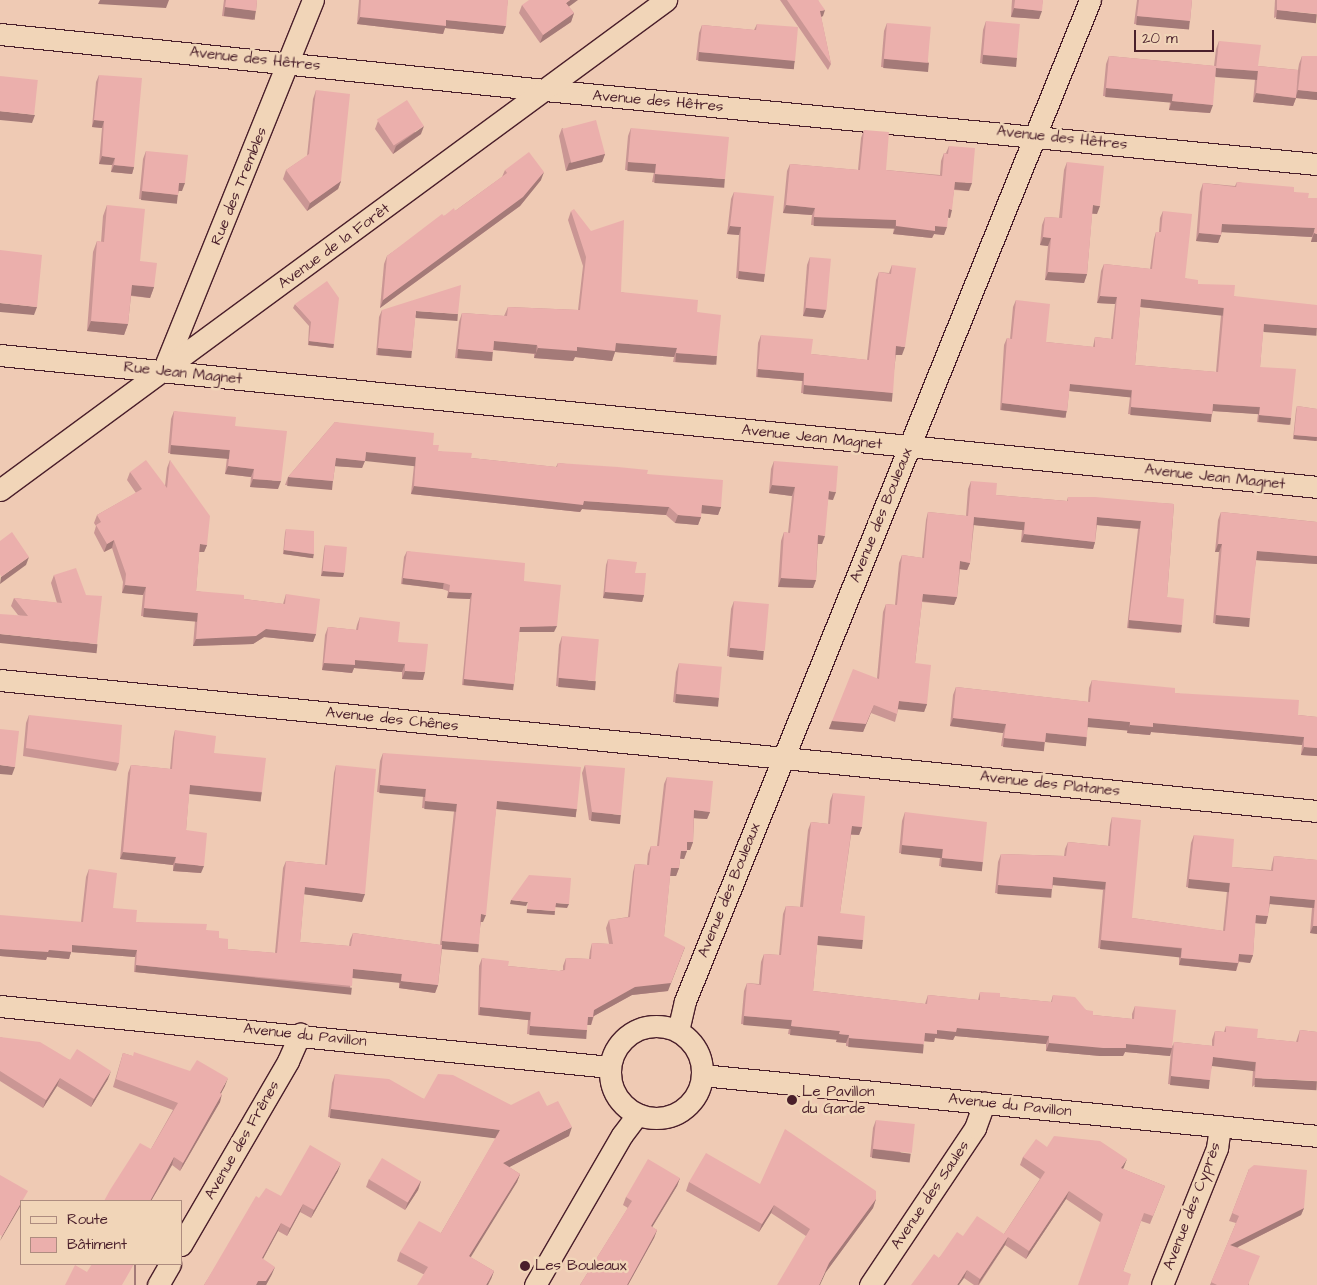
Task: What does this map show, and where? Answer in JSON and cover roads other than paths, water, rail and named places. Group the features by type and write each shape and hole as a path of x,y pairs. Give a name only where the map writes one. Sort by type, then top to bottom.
{"street":[{"name":"Rue des Trembles","path":"163,371 313,0"},
{"name":"Avenue de la Forêt","path":"0,490 666,0"},
{"name":"Avenue des Bouleaux","path":"678,1031 688,992 1090,0"},
{"name":"Avenue des Hêtres","path":"0,34 289,62 545,90 1035,135 1317,164"},
{"name":"Rue Jean Magnet","path":"0,355 366,392"},
{"name":"Avenue Jean Magnet","path":"366,392 1317,487"},
{"name":"Avenue des Chênes","path":"0,680 784,757"},
{"name":"Avenue des Platanes","path":"784,757 1317,811"},
{"name":"Avenue du Pavillon","path":"0,1006 300,1034 610,1068"},
{"path":"664,1026 678,1031 696,1049 702,1075 699,1089 680,1111 652,1118 638,1114 626,1107 616,1096 610,1068 622,1040 634,1031 664,1026"},
{"name":"Avenue des Frênes","path":"182,1243 288,1060 300,1034"},
{"name":"Avenue du Pavillon","path":"702,1075 1317,1136"},
{"name":"Avenue des Saules","path":"870,1285 975,1128 984,1103"},
{"path":"535,1285 622,1135 638,1114"},
{"name":"Avenue des Cyprès","path":"1162,1285 1217,1148 1220,1126"},
{"path":"158,1285 169,1265"}],"place":[{"name":"Le Pavillon du Garde","path":"792,1100"},
{"name":"Les Bouleaux","path":"525,1266"}]}
